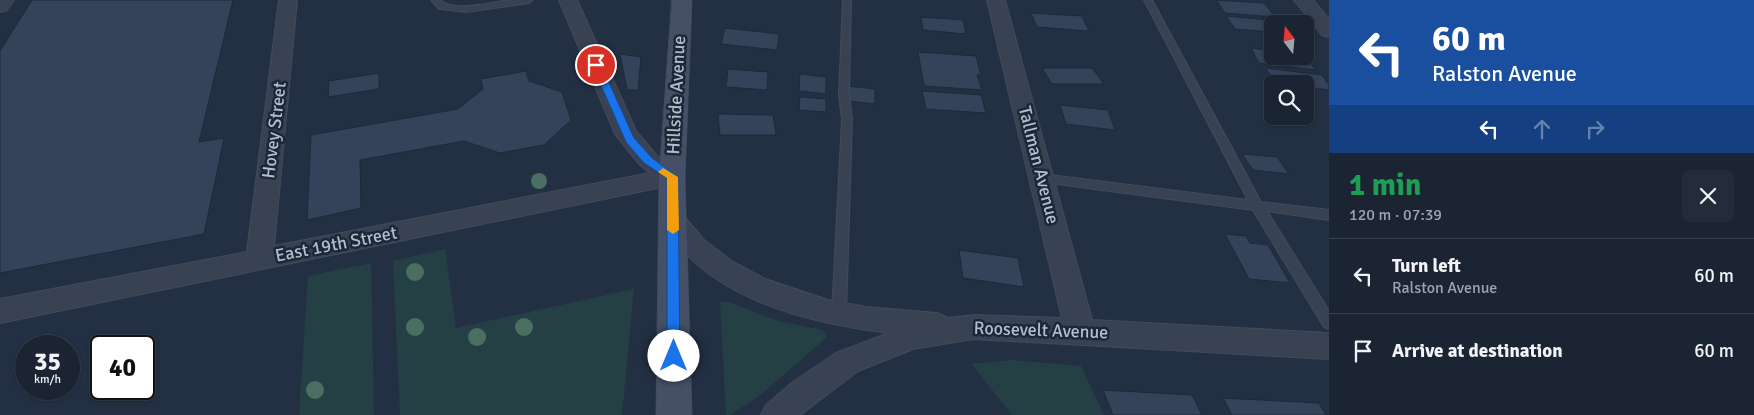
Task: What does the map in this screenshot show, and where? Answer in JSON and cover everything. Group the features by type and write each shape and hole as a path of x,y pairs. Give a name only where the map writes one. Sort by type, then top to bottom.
{"street":[{"path":"0,7 5,0"},
{"name":"Hovey Street","path":"259,259 288,0"},
{"path":"568,0 626,134 648,160 672,177"},
{"name":"Hillside Avenue","path":"674,415 672,177 682,0"},
{"name":"Tallman Avenue","path":"996,0 1080,331"},
{"path":"1303,0 1329,31"},
{"name":"East 19th Street","path":"0,311 672,177"},
{"path":"673,220 685,238 701,254 730,275 767,293 839,313 914,324 974,326"},
{"name":"Roosevelt Avenue","path":"777,415 804,392 847,362 909,338 974,326 1329,346"}],"lane":[{"path":"435,0 442,7 466,9 529,0"},
{"path":"839,313 847,119 844,95 847,0"},
{"path":"1148,0 1257,206 1329,323"},
{"path":"1042,178 1329,215"}],"green space":[{"path":"445,249 456,328 634,289 622,415 400,415 393,261"},
{"path":"371,263 374,415 299,415 308,276"},
{"path":"720,302 729,302 778,321 822,330 827,337 758,397 730,415 726,415"},
{"path":"1011,360 1081,366 1104,415 1012,415 972,364"}],"building":[{"path":"32,0 233,0 199,142 224,138 204,234 0,273 0,51"},
{"path":"1216,0 1264,3 1273,15 1264,16 1225,13"},
{"path":"1031,13 1082,16 1089,31 1037,27"},
{"path":"1226,16 1264,20 1264,31 1235,29"},
{"path":"921,17 963,20 966,34 923,30"},
{"path":"725,28 779,34 777,50 721,44"},
{"path":"1251,48 1264,50 1264,64 1259,63"},
{"path":"918,52 976,56 981,75 977,75 982,90 924,86"},
{"path":"620,54 641,57 638,90 627,90"},
{"path":"1275,65 1312,65 1315,70"},
{"path":"1042,68 1092,68 1104,84 1052,84"},
{"path":"1266,68 1322,75 1329,85 1329,90 1314,88 1314,75 1270,75"},
{"path":"728,69 768,72 767,90 726,87"},
{"path":"526,71 529,81 562,92 571,120 544,145 500,153 464,141 360,160 361,208 307,220 311,135 458,109 483,89 481,79"},
{"path":"379,73 379,89 328,97 329,81"},
{"path":"800,74 826,77 826,94 799,91"},
{"path":"848,86 875,89 875,104 848,101"},
{"path":"922,91 981,95 986,113 926,109"},
{"path":"800,97 826,99 826,112 799,110"},
{"path":"1060,105 1108,110 1115,130 1066,124"},
{"path":"718,114 773,115 776,135 720,135"},
{"path":"1242,154 1277,157 1289,174 1253,170"},
{"path":"1225,234 1246,236 1250,243 1268,245 1290,283 1249,279"},
{"path":"959,250 1018,258 1024,287 963,278"},
{"path":"1103,390 1192,395 1202,415 1113,415"},
{"path":"1223,398 1319,403 1326,415 1232,415"}],"slow traffic":[{"path":"663,172 672,177 673,230"}],"route":[{"path":"596,65 623,128 634,146 648,160 672,177 674,356"}]}
